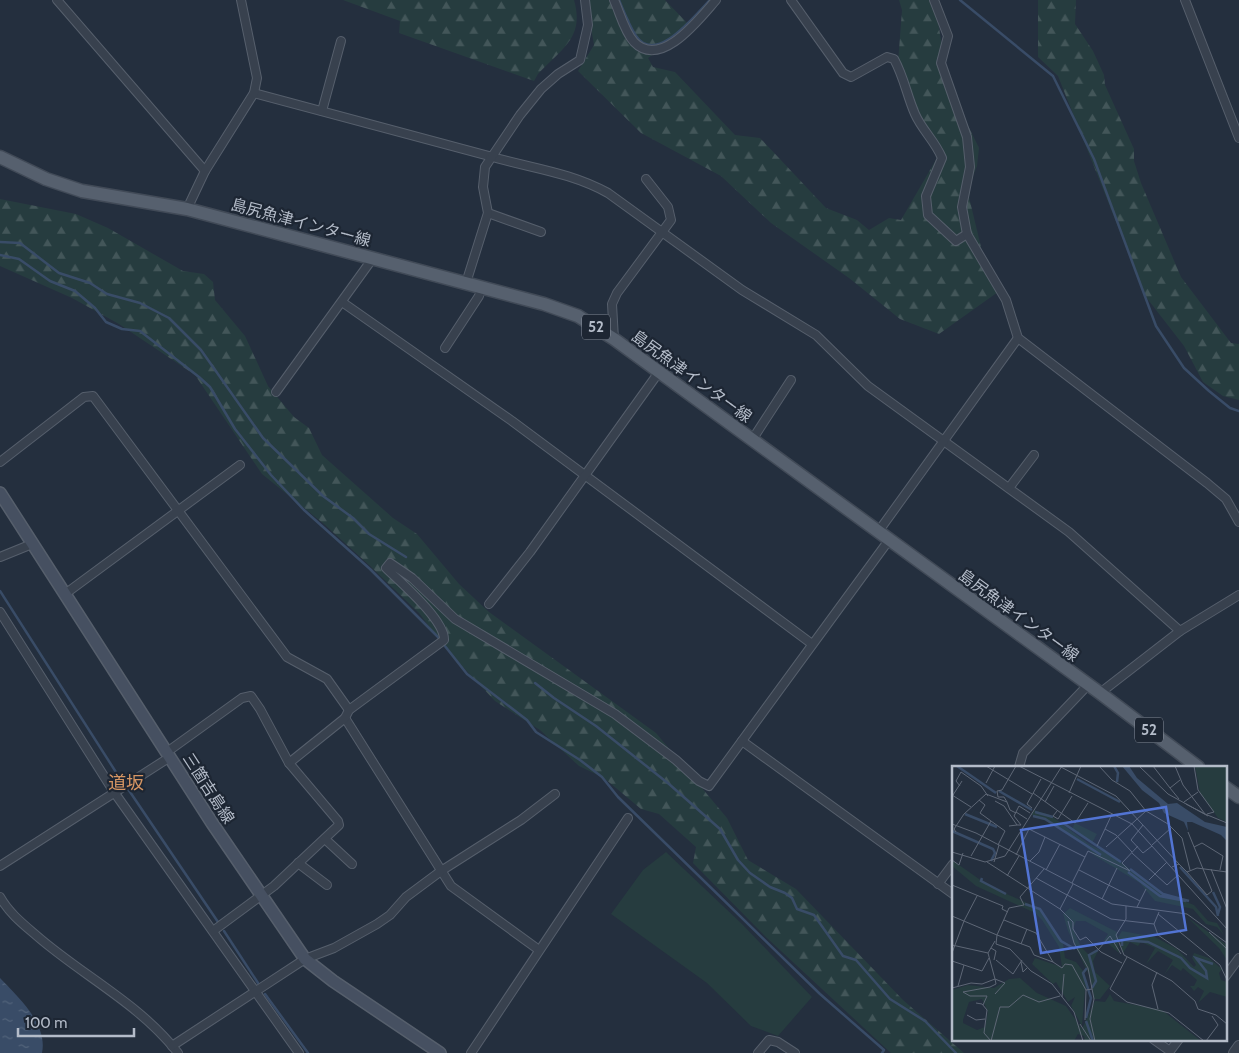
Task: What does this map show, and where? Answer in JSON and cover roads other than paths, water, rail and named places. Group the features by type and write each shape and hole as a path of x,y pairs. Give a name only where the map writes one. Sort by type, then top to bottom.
{"main road":[{"name":"島尻魚津インター線","path":"0,157 46,179 82,191 187,209 565,310 614,340 659,372 1100,693 1197,766"},
{"name":"三箇吉島線","path":"0,493 260,897 305,959 333,981 440,1053"},
{"path":"1226,788 1239,797"}],"street":[{"path":"57,0 205,172"},
{"path":"187,209 205,172 254,93 256,78 241,0"},
{"path":"466,283 488,213 483,187 485,167 520,115 541,89 558,74 580,60 588,25 585,0"},
{"path":"614,0 629,35 642,48 651,50 662,49 674,42 716,0"},
{"path":"791,0 843,73 851,77 887,57 894,59 901,72 916,116 937,145 942,158 926,196 928,215 956,241 967,234"},
{"path":"934,0 948,36 941,63 968,137 970,167 962,207 967,234 1006,300 1018,338 1207,483 1226,499 1239,522"},
{"path":"1184,0 1239,138"},
{"path":"322,111 342,41"},
{"path":"254,93 587,181 627,206 742,290 816,335 868,386 1069,532 1180,631"},
{"path":"614,340 612,304 617,293 663,234 671,220 670,214 646,178"},
{"path":"488,213 541,232"},
{"path":"276,392 373,258"},
{"path":"445,348 479,296 482,287"},
{"path":"342,302 512,421 583,476 812,644"},
{"path":"878,532 1018,338"},
{"path":"489,604 530,552 659,372"},
{"path":"752,440 791,380"},
{"path":"0,462 84,397 92,396 287,657 327,679 349,710"},
{"path":"1009,488 1034,455"},
{"path":"65,594 240,465"},
{"path":"289,763 345,718 349,710 444,640 444,633 425,607 386,568 390,563 412,578 454,619 615,714 676,760 699,781 709,786 889,540"},
{"path":"0,557 32,544"},
{"path":"1100,693 1180,631 1239,595"},
{"path":"0,612 117,790 300,1053"},
{"path":"1019,766 1023,753 1088,685"},
{"path":"0,866 129,782 242,698 250,696 260,709 289,763 338,821 339,825 260,897 214,931"},
{"path":"345,718 451,886 539,950"},
{"path":"742,741 952,893"},
{"path":"172,1046 305,959 334,948 377,924 390,915 406,897 441,871 521,820 555,794"},
{"path":"471,1053 628,818"},
{"path":"324,839 352,864"},
{"path":"298,863 327,884"},
{"path":"938,884 952,865"},
{"path":"0,898 7,910 56,953 140,1014 178,1053"},
{"path":"1226,976 1239,958"},
{"path":"758,1053 769,1040 778,1042 795,1053"},
{"path":"1154,1040 1170,1052 1178,1040"},
{"path":"1234,1053 1239,1046"}],"water":[{"path":"0,978 23,1002 36,1022 43,1042 42,1053 0,1053"}],"waterway":[{"path":"619,0 636,36 644,44 654,45 664,42 675,35 710,0"},
{"path":"960,0 1053,76 1094,159 1156,326 1184,368 1230,408 1239,411"},
{"path":"0,242 20,243 59,273 90,283 107,294 140,303 169,318 201,350 263,438 323,496 353,518 369,534 406,557"},
{"path":"0,255 19,259 50,281 75,291 95,308 106,322 122,329 140,331 199,377 210,387 235,429 271,475 304,510 370,569 437,636 467,674 527,720 536,732 580,760 602,777 618,797 820,994 884,1050 882,1053"},
{"path":"0,591 121,780"},
{"path":"535,683 596,726 669,784 720,829 738,860 750,873 770,887 792,898 797,909 814,915 843,956 856,960 890,999 925,1021 956,1053"},
{"path":"128,789 218,922"},
{"path":"224,931 258,983"},
{"path":"265,994 308,1053"}],"district":[{"name":"道坂","path":"126,783"}]}
